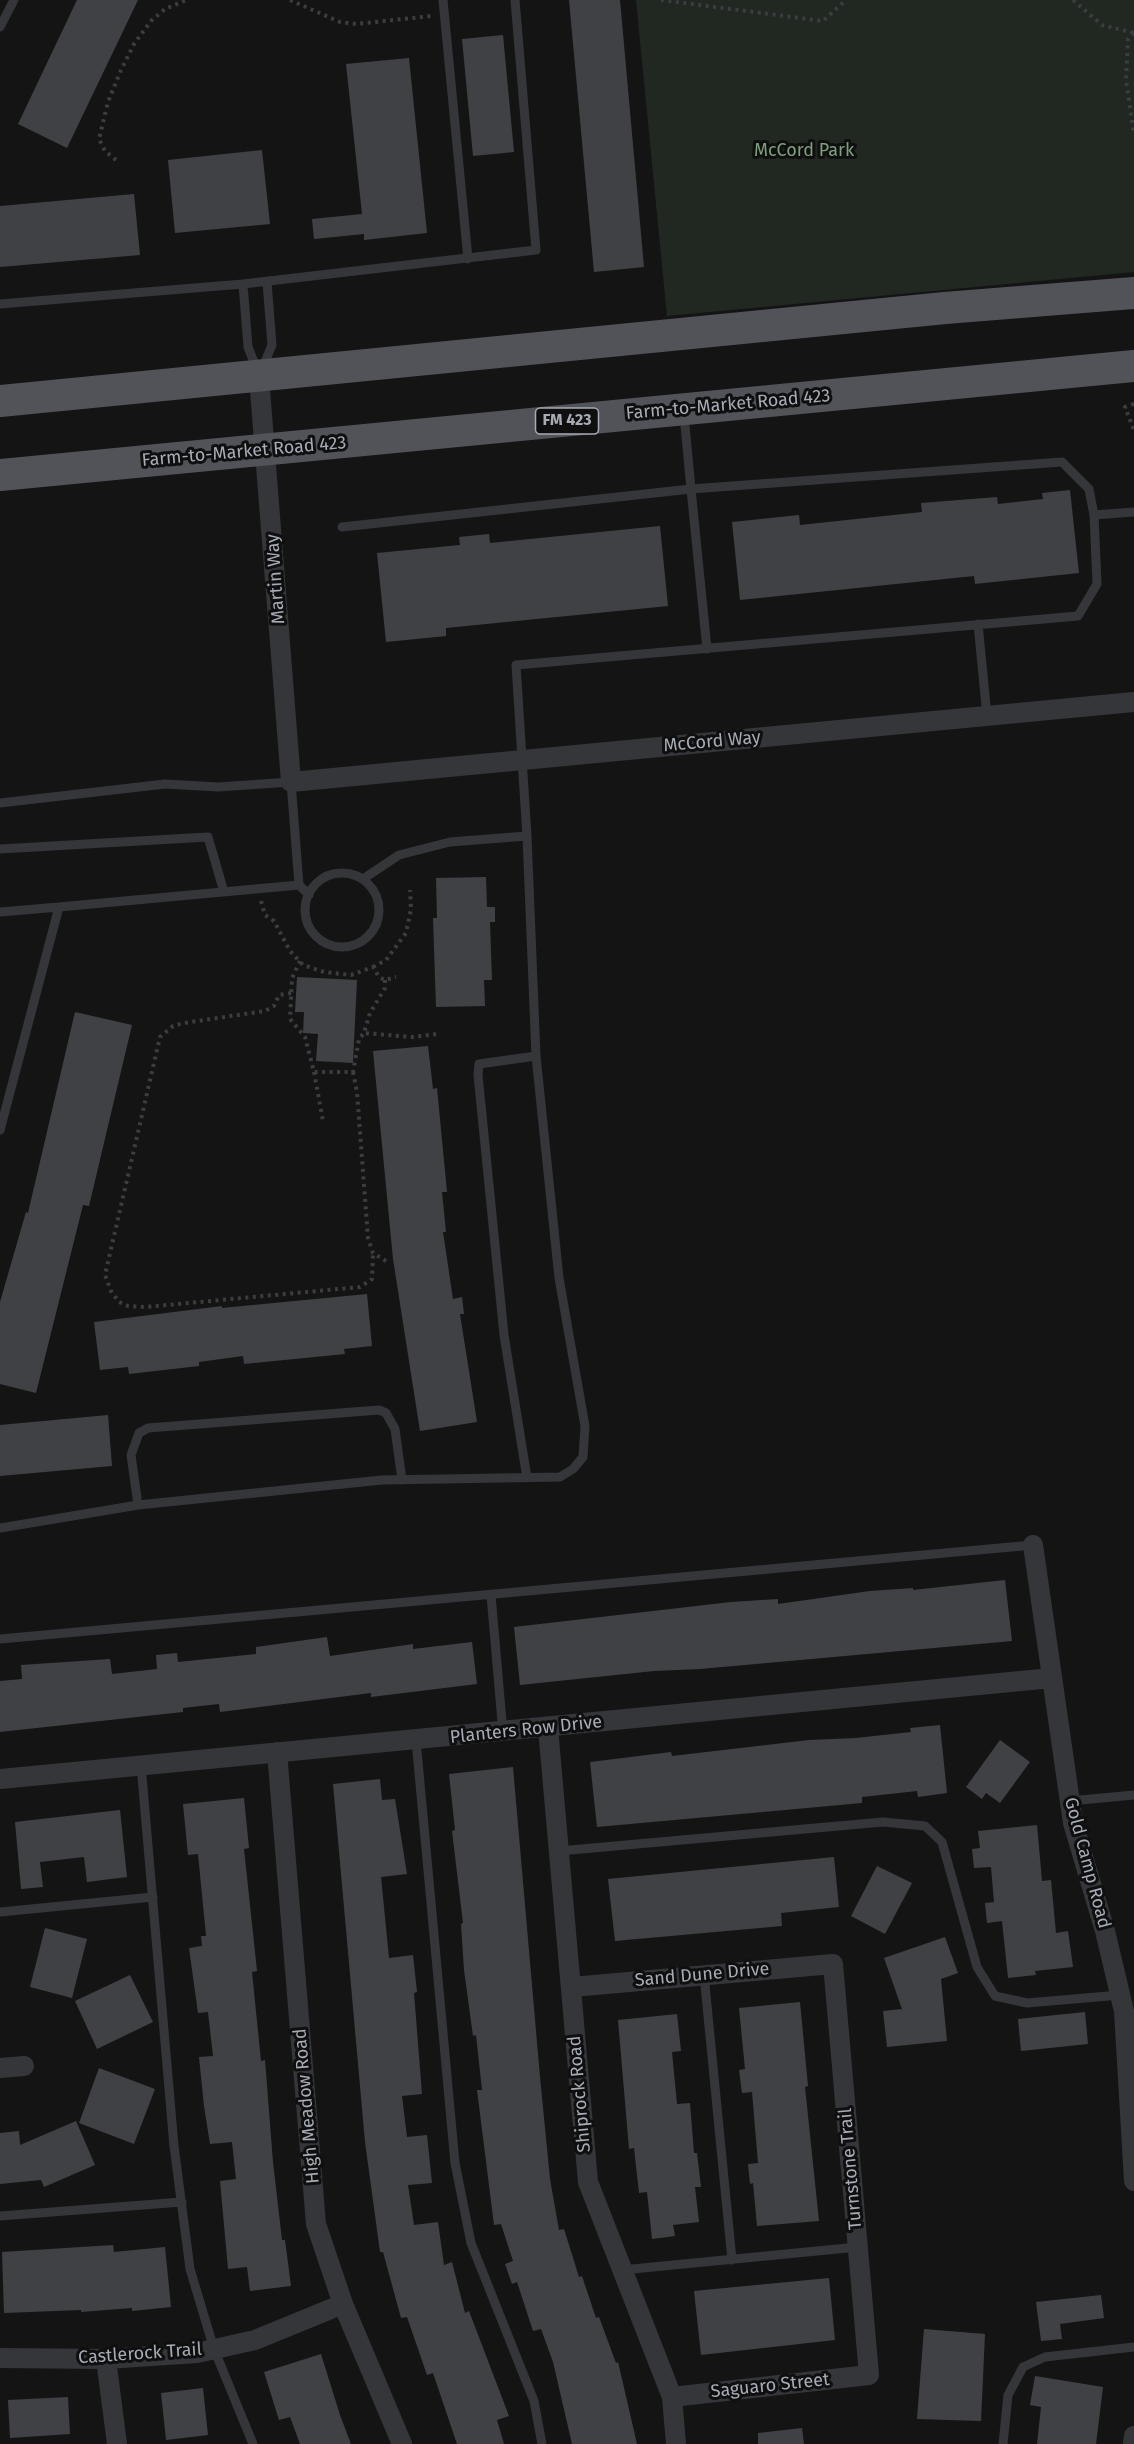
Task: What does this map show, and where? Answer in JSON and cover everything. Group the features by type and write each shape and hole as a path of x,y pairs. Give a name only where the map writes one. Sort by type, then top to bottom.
{"main road":[{"path":"0,401 945,308 1134,293"},
{"name":"Farm-to-Market Road 423","path":"0,475 1134,366"}],"street":[{"name":"Martin Way","path":"260,377 291,782"},
{"name":"McCord Way","path":"291,782 1134,702"},
{"name":"Gold Camp Road","path":"1033,1545 1072,1823 1105,1931 1120,1995 1131,2065 1134,2181"},
{"name":"Planters Row Drive","path":"0,1779 503,1733 1052,1678"},
{"name":"Shiprock Road","path":"548,1728 588,2182 672,2397 676,2444"},
{"name":"High Meadow Road","path":"277,1752 316,2224 343,2304 402,2444"},
{"name":"Sand Dune Drive","path":"572,1987 833,1964"},
{"name":"Turnstone Trail","path":"833,1964 869,2375"},
{"path":"0,2067 24,2066"},
{"name":"Castlerock Trail","path":"0,2358 106,2359 198,2353 255,2340 343,2304"},
{"path":"106,2359 117,2444"},
{"name":"Saguaro Street","path":"672,2397 869,2375"},
{"path":"1133,2444 1134,2436"}],"lane":[{"path":"0,27 14,0"},
{"path":"443,0 468,259"},
{"path":"0,304 267,282 536,250 515,0"},
{"path":"260,377 272,345 267,282"},
{"path":"243,284 248,347 260,377"},
{"path":"683,410 707,649"},
{"path":"0,1528 138,1505 402,1480 560,1477 573,1469 583,1457 586,1441 559,1278 536,1056 527,836 516,665 1078,616 1097,584 1094,515 1089,489 1062,462 691,489 342,527"},
{"path":"1094,515 1134,512"},
{"path":"978,624 987,716"},
{"path":"0,803 165,784 218,787 291,782 299,885 309,894"},
{"path":"363,879 399,855 450,842 527,836"},
{"path":"0,849 208,837 224,892"},
{"path":"332,875 353,875 363,879 376,895 379,916 370,934 352,946 332,945 314,934 306,915 309,894 315,886 332,875"},
{"path":"0,912 299,885"},
{"path":"0,1130 59,907"},
{"path":"527,1478 504,1335 478,1075 479,1064 536,1056"},
{"path":"138,1505 131,1455 139,1433 148,1428 379,1410 386,1413 395,1429 402,1480"},
{"path":"0,1639 1033,1545"},
{"path":"491,1594 503,1733"},
{"path":"416,1740 455,2163 471,2243 534,2401 542,2444"},
{"path":"141,1765 174,2146 190,2269 214,2349 254,2444"},
{"path":"1070,1801 1134,1795"},
{"path":"559,1851 883,1822 925,1826 942,1842 977,1967 995,1996 1027,2002 1120,1995"},
{"path":"0,1912 153,1897"},
{"path":"704,1975 732,2260"},
{"path":"0,2216 182,2202"},
{"path":"622,2270 858,2247"},
{"path":"1002,2444 1008,2395 1023,2367 1045,2357 1134,2347"}],"path":[{"path":"116,160 105,151 99,139 108,102 121,70 134,44 151,21 165,9 186,0"},
{"path":"290,0 340,22 356,24 445,15"},
{"path":"661,0 823,21 846,0"},
{"path":"1073,0 1102,25 1134,33"},
{"path":"1134,33 1128,39 1126,81 1134,134"},
{"path":"1134,404 1125,407 1134,430"},
{"path":"260,888 265,915 274,921 290,951 300,962 324,972 351,975 386,960 406,933 411,909 410,890"},
{"path":"300,962 292,978 290,1019 305,1037 323,1121"},
{"path":"373,967 379,978 385,980 396,977"},
{"path":"291,993 279,995 274,1006 265,1011 184,1023 173,1026 160,1037 105,1275 111,1291 120,1302 128,1306 146,1307 360,1287 372,1279 373,1253 368,1238 365,1211 362,1143 353,1072 359,1039 364,1033 370,1012 386,988 385,980"},
{"path":"364,1033 412,1038 438,1034"},
{"path":"314,1072 353,1072"},
{"path":"373,1253 389,1263"}],"green space":[{"name":"McCord Park","path":"636,0 1134,0 1134,272 667,316"}],"building":[{"path":"77,0 138,0 67,148 18,124"},
{"path":"569,0 620,0 644,267 594,272"},
{"path":"503,35 514,152 473,156 462,39"},
{"path":"409,58 427,233 364,240 364,234 314,239 312,219 362,214 346,64"},
{"path":"262,150 270,224 175,233 168,160"},
{"path":"134,194 140,255 0,267 0,206"},
{"path":"1070,490 1079,573 975,584 974,576 740,600 732,522 799,515 800,525 922,512 921,503 997,497 998,504 1043,499 1042,493"},
{"path":"660,526 668,606 446,628 446,636 386,642 377,553 460,545 459,537 489,534 490,543"},
{"path":"486,877 487,907 495,907 495,922 490,922 492,980 484,980 485,1006 436,1007 433,918 437,918 436,878"},
{"path":"297,977 357,980 353,1063 316,1061 318,1034 303,1033 304,1012 295,1012"},
{"path":"75,1012 132,1025 89,1206 83,1205 36,1393 0,1384 0,1302 26,1212 28,1213"},
{"path":"428,1046 433,1089 437,1088 447,1192 442,1192 446,1232 443,1232 453,1299 462,1297 464,1314 460,1314 477,1422 420,1431 393,1259 373,1051"},
{"path":"367,1294 372,1346 344,1349 345,1354 244,1364 243,1356 199,1362 199,1366 129,1374 128,1367 100,1370 94,1322 222,1306 222,1308"},
{"path":"108,1415 112,1466 0,1476 0,1425"},
{"path":"1005,1580 1012,1641 700,1669 654,1671 520,1685 514,1627 731,1602 778,1599 778,1604 870,1591 913,1588 913,1590"},
{"path":"327,1637 330,1656 413,1644 413,1649 472,1642 477,1684 371,1697 371,1693 220,1712 219,1704 183,1708 183,1712 0,1732 0,1681 22,1679 21,1665 110,1659 112,1674 157,1669 156,1655 177,1653 178,1662 256,1654 256,1647"},
{"path":"940,1725 947,1793 918,1797 917,1791 862,1797 862,1803 597,1827 590,1762 671,1752 672,1756 809,1740 856,1738 911,1732 910,1728"},
{"path":"1000,1740 1030,1762 1000,1803 986,1793 982,1799 966,1787"},
{"path":"513,1767 550,2179 559,2230 564,2229 579,2277 582,2276 596,2318 599,2317 616,2363 618,2362 637,2444 572,2444 553,2362 541,2329 533,2331 517,2282 512,2284 505,2264 513,2261 501,2224 494,2225 477,2090 482,2090 476,2035 473,2036 464,1970 461,1924 463,1923 452,1831 455,1830 449,1774"},
{"path":"380,1779 382,1800 395,1799 407,1874 381,1877 389,1958 413,1955 417,1992 414,1993 422,2094 402,2096 407,2137 427,2135 432,2183 408,2185 414,2225 438,2222 444,2265 452,2262 465,2313 469,2311 509,2416 497,2420 504,2444 457,2444 433,2373 427,2375 407,2317 401,2318 383,2252 380,2252 365,2142 333,1784"},
{"path":"244,1798 249,1848 244,1849 257,1971 252,1972 261,2061 265,2060 282,2240 285,2240 291,2286 250,2291 247,2267 228,2269 220,2181 236,2179 232,2142 210,2144 204,2106 199,2057 213,2056 208,2012 198,2013 189,1948 202,1946 201,1936 206,1936 198,1854 188,1855 183,1804"},
{"path":"120,1810 127,1877 87,1882 84,1857 40,1862 43,1887 21,1889 15,1822"},
{"path":"1037,1825 1042,1881 1051,1880 1056,1933 1068,1931 1073,1967 1035,1971 1036,1975 1008,1978 1002,1921 987,1923 985,1903 994,1902 991,1867 974,1868 972,1849 980,1848 978,1831"},
{"path":"834,1857 839,1907 781,1913 782,1926 615,1941 608,1879"},
{"path":"877,1866 912,1883 885,1934 851,1916"},
{"path":"45,1928 87,1939 72,1998 30,1987"},
{"path":"945,1937 958,1973 941,1979 947,2041 887,2047 883,2011 902,2009 884,1958"},
{"path":"130,1975 153,2022 97,2049 75,2001"},
{"path":"800,2002 808,2086 805,2087 819,2221 757,2226 753,2183 750,2184 748,2164 758,2163 752,2092 742,2093 739,2070 745,2069 739,2008"},
{"path":"1085,2012 1088,2044 1021,2051 1018,2019"},
{"path":"677,2014 681,2051 672,2052 677,2104 690,2103 694,2153 697,2153 701,2187 695,2187 699,2222 673,2225 675,2236 652,2239 647,2192 639,2193 634,2148 629,2149 618,2020"},
{"path":"99,2068 155,2089 134,2144 79,2123"},
{"path":"76,2121 95,2165 44,2187 41,2180 0,2184 0,2133 19,2131 20,2145"},
{"path":"113,2245 114,2252 165,2247 171,2307 132,2311 132,2308 81,2312 81,2310 4,2313 2,2252"},
{"path":"829,2278 835,2340 701,2355 694,2291"},
{"path":"1101,2295 1104,2318 1060,2324 1062,2339 1041,2341 1036,2302"},
{"path":"924,2329 985,2334 981,2421 917,2419"},
{"path":"321,2354 351,2444 300,2444 290,2417 279,2420 264,2372"},
{"path":"1035,2376 1103,2387 1096,2444 1037,2444 1041,2407 1030,2405"},
{"path":"203,2388 208,2435 166,2440 161,2393"},
{"path":"68,2397 70,2434 10,2438 8,2400"},
{"path":"802,2428 804,2444 758,2444 758,2433"}]}
